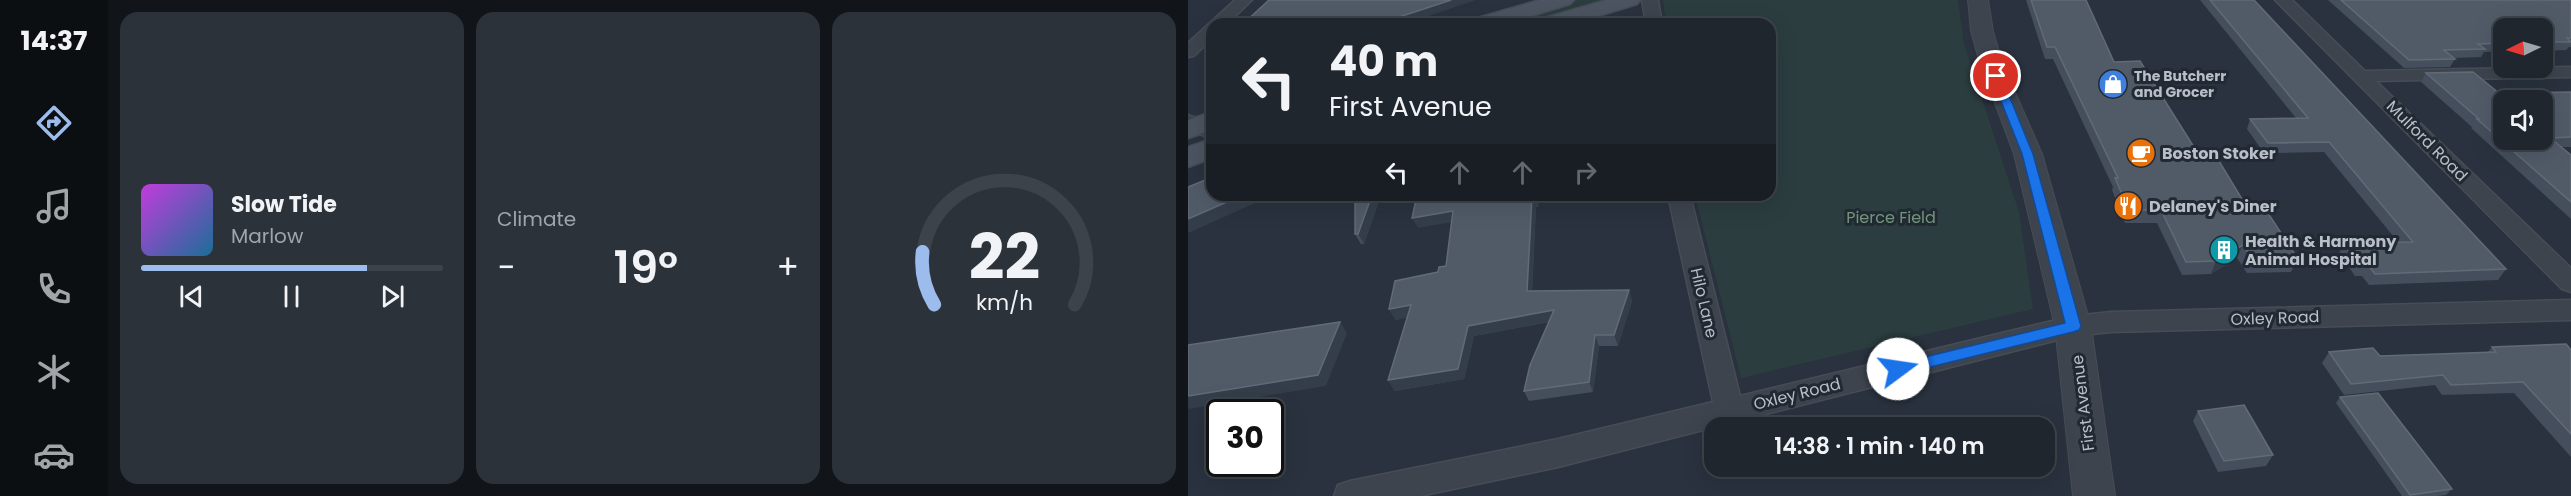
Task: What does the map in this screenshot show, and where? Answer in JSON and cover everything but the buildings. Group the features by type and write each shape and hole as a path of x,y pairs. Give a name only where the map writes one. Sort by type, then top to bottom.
{"main road":[{"path":"1502,18 1563,0"},
{"path":"1569,18 1630,0"},
{"path":"1188,158 1202,129"}],"street":[{"path":"1224,18 1244,0"},
{"path":"1650,0 1653,18"},
{"name":"First Avenue","path":"1978,0 1982,31 1991,63 2028,154 2073,326 2094,496"},
{"name":"Mulford Road","path":"2283,0 2571,283"},
{"path":"1188,52 1206,35"},
{"path":"2361,75 2571,72"},
{"name":"Hilo Lane","path":"1680,201 1729,410"},
{"name":"Oxley Road","path":"1350,496 1558,453 2073,326 2111,322 2571,310"}],"green space":[{"path":"1563,0 1630,0 1569,18 1502,18"},
{"name":"Pierce Field","path":"1663,0 1958,0 1964,44 2019,212 2033,309 1741,378 1697,201 1776,201 1776,18 1665,18"}],"place":[{"name":"The Butcherr and Grocer","path":"2113,84"},
{"name":"Boston Stoker","path":"2141,153"},
{"name":"Delaney's Diner","path":"2128,206"},
{"name":"Health & Harmony Animal Hospital","path":"2224,250"}],"route":[{"path":"1898,369 2073,326 2028,154 1996,76"}]}
